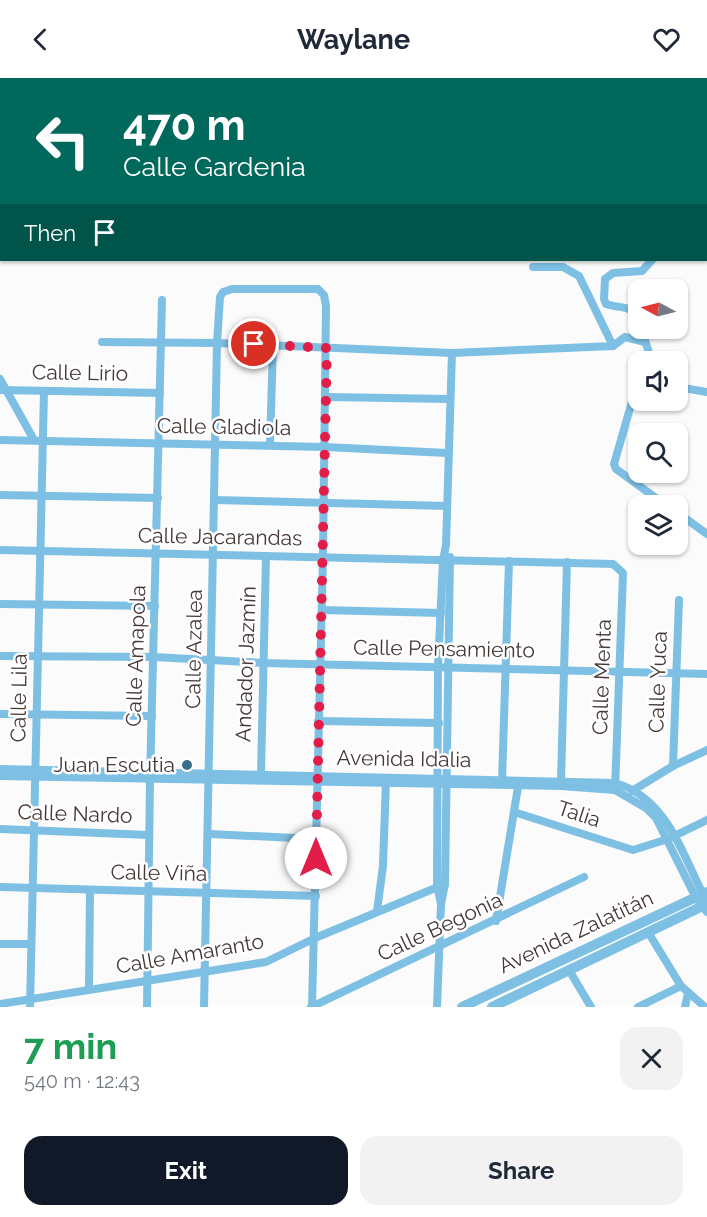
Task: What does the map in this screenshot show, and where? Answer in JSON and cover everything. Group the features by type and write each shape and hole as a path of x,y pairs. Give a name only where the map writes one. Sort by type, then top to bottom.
{"street":[{"path":"628,308 606,304 605,279 612,273 642,271 651,261"},
{"path":"533,267 563,267 579,276 613,346"},
{"name":"Calle Azalea","path":"204,1007 217,343 219,304 223,292 232,289 318,290 324,295 326,306 327,348"},
{"name":"Calle Amapola","path":"147,1007 150,776 162,300"},
{"path":"102,342 217,343 452,353 613,346 626,337 645,342"},
{"path":"644,339 648,351"},
{"path":"270,445 273,345"},
{"path":"311,1007 315,938 316,779 321,664 327,348"},
{"path":"437,1007 441,904 447,453 452,353"},
{"path":"0,379 2,390 38,440"},
{"path":"688,389 707,392"},
{"name":"Calle Lirio","path":"2,390 160,393"},
{"name":"Calle Lila","path":"30,1003 42,496 38,440 44,390"},
{"path":"326,397 449,399"},
{"path":"629,411 614,464 616,470 651,495"},
{"name":"Calle Gladiola","path":"0,440 270,445 447,453"},
{"path":"0,495 158,498"},
{"path":"214,500 324,501 447,506"},
{"path":"688,520 707,534"},
{"name":"Calle Jacarandas","path":"0,550 567,562 619,567"},
{"name":"Andador Jazmín","path":"261,774 266,556"},
{"path":"442,781 439,723 443,667 441,613 447,560"},
{"path":"502,783 509,561"},
{"path":"561,780 567,562"},
{"name":"Calle Menta","path":"615,786 623,573 619,567"},
{"name":"Calle Yuca","path":"673,766 679,600"},
{"path":"0,604 155,606"},
{"path":"322,610 441,613"},
{"name":"Calle Pensamiento","path":"0,656 154,657 264,663 707,674"},
{"path":"0,714 152,716"},
{"path":"318,721 439,723"},
{"path":"630,792 673,766 707,750"},
{"name":"Avenida Idalia","path":"0,769 35,773 502,783 561,780 615,786 630,792 657,809 704,901"},
{"name":"Avenida Idalia","path":"0,776 35,773"},
{"name":"Avenida Idalia","path":"209,777 261,774 316,779"},
{"path":"377,911 384,855 386,780"},
{"name":"Avenida Idalia","path":"502,783 518,787 615,786"},
{"path":"496,921 518,787"},
{"name":"Talia","path":"514,812 633,850 671,837"},
{"path":"671,837 707,820"},
{"name":"Calle Nardo","path":"0,829 149,835"},
{"path":"209,834 316,839"},
{"name":"Calle Begonia","path":"311,1007 438,949 584,877"},
{"name":"Calle Amaranto","path":"0,1004 30,1003 89,989 266,962 315,938 441,885"},
{"name":"Calle Viña","path":"0,887 316,896"},
{"path":"89,989 90,890"},
{"name":"Avenida Zalatitán","path":"492,1007 648,932 704,901"},
{"name":"Avenida Zalatitán","path":"462,1007 704,901"},
{"path":"648,932 685,990 705,1007"},
{"path":"0,944 31,944"},
{"path":"569,970 591,1007"},
{"path":"638,1007 685,990"},
{"path":"685,990 685,1007"}],"place":[{"name":"Juan Escutia","path":"187,765"}],"route":[{"path":"254,344 327,348 316,858"}]}
